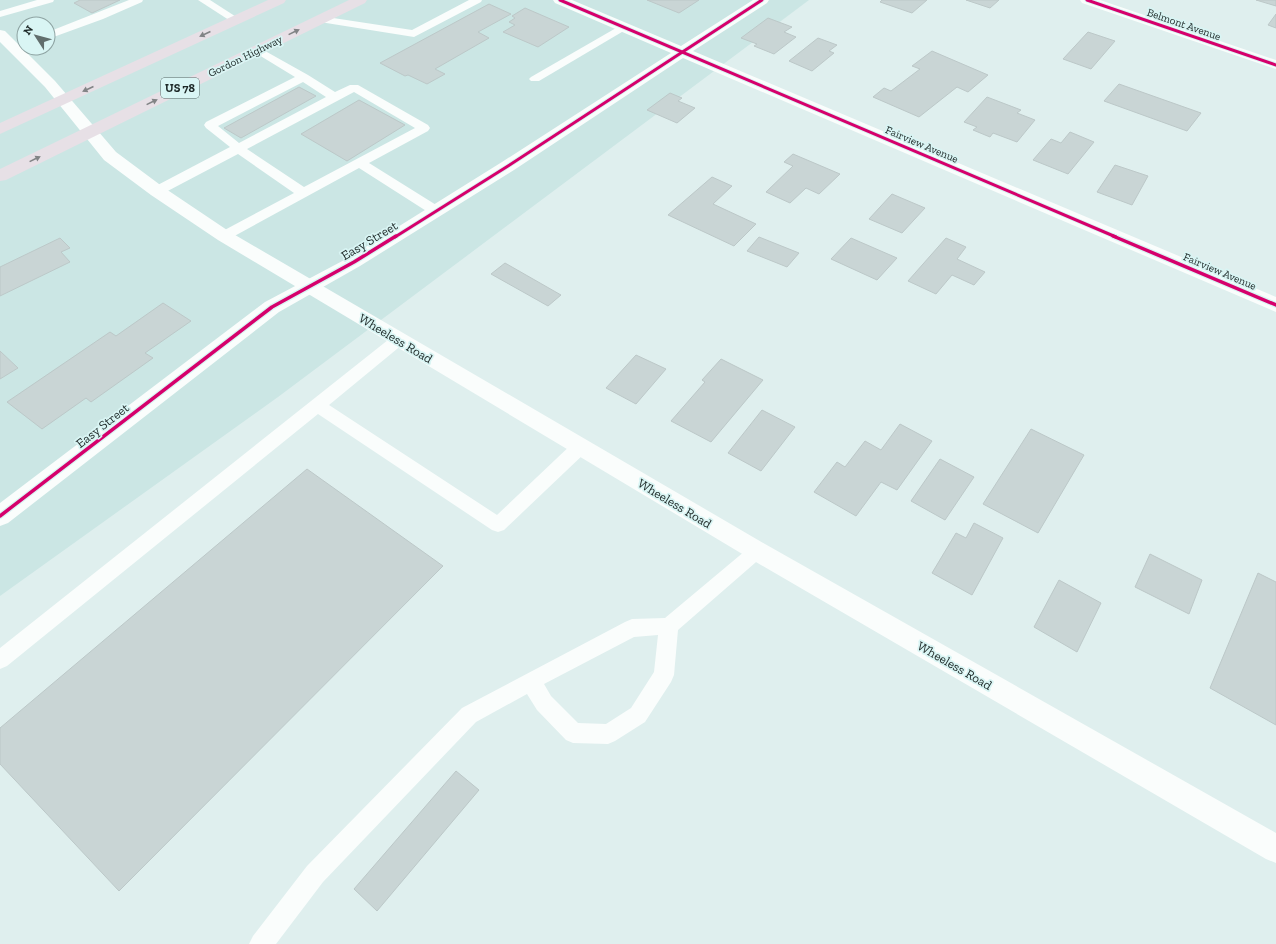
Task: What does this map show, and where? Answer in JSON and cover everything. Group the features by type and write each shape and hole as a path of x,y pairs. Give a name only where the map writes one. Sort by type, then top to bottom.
{"highway":[{"path":"0,129 279,0"},
{"name":"Gordon Highway","path":"0,176 360,0"}],"street":[{"name":"Fairview Avenue","path":"560,0 1276,305"},
{"name":"Easy Street","path":"0,516 272,306 354,262 436,211 508,166 762,0"},
{"name":"Belmont Avenue","path":"1087,0 1276,66"},
{"name":"Wheeless Road","path":"0,34 16,45"},
{"name":"Wheeless Road","path":"27,56 110,156 157,191 224,236 757,551 1276,848"}],"lane":[{"path":"0,14 49,0"},
{"path":"56,33 99,17 138,0"},
{"path":"203,0 236,20"},
{"path":"320,20 414,34 477,0"},
{"path":"535,79 623,27"},
{"path":"258,50 304,77 334,97"},
{"path":"303,193 238,148 210,125 247,111 272,98 304,77"},
{"path":"157,191 238,148 269,127 295,113 354,87 424,128 224,236"},
{"path":"360,163 436,211"},
{"path":"0,660 398,340"},
{"path":"318,405 498,525 580,447"},
{"path":"261,944 315,874 469,715 632,628 669,626 757,551"},
{"path":"531,681 544,703 574,733 608,734 638,715 664,675 669,626"}],"shaded area":[{"path":"0,0 809,0 278,397 0,596"}],"building":[{"path":"80,0 120,0 92,13 74,3"},
{"path":"647,0 699,0 679,13"},
{"path":"882,0 927,0 912,13 880,2"},
{"path":"966,0 999,0 990,8"},
{"path":"1256,0 1276,0 1276,6"},
{"path":"489,4 511,14 478,32 489,38 435,69 445,74 427,84 408,75 405,76 380,63"},
{"path":"525,8 569,27 538,47 503,32 515,25 509,22 515,18 512,16"},
{"path":"1276,14 1276,28 1268,25"},
{"path":"768,18 792,27 784,32 796,37 774,54 754,46 757,44 741,38"},
{"path":"1088,32 1115,41 1091,69 1063,59"},
{"path":"818,38 837,45 829,51 834,53 812,71 789,61"},
{"path":"932,51 988,75 968,92 957,87 919,117 873,97 884,88 891,91 920,69 912,66"},
{"path":"1119,84 1201,113 1187,131 1104,101"},
{"path":"299,87 316,96 241,138 224,128"},
{"path":"670,93 682,98 678,101 695,108 677,123 647,110"},
{"path":"987,97 1021,110 1017,113 1035,120 1017,142 993,133 990,137 973,130 977,127 964,122"},
{"path":"359,100 405,125 347,161 301,134"},
{"path":"1070,132 1094,142 1068,174 1033,160 1051,139 1061,143"},
{"path":"793,154 840,174 819,194 806,188 790,203 766,192 793,166 784,162"},
{"path":"1115,165 1148,176 1132,205 1097,192"},
{"path":"712,177 732,186 713,204 756,224 734,246 668,215"},
{"path":"892,194 925,208 902,233 869,219"},
{"path":"759,237 799,253 787,267 747,251"},
{"path":"60,238 70,248 61,252 70,262 0,296 0,267"},
{"path":"851,238 897,258 877,280 831,259"},
{"path":"946,238 966,247 957,259 985,272 974,285 952,275 936,294 908,281"},
{"path":"505,263 561,295 548,306 491,274"},
{"path":"163,303 191,321 145,353 153,358 91,402 86,398 42,429 7,402 110,332 116,336"},
{"path":"0,351 18,368 0,379"},
{"path":"636,355 666,369 636,404 606,388"},
{"path":"721,359 763,380 711,442 671,421 705,382 702,380"},
{"path":"762,410 795,427 761,471 728,453"},
{"path":"900,424 932,441 897,490 881,482 856,516 814,492 837,462 845,467 865,441 881,450"},
{"path":"1031,429 1084,455 1038,533 983,504"},
{"path":"940,459 974,477 945,520 911,501"},
{"path":"307,469 443,566 119,891 0,764 0,728"},
{"path":"974,523 1003,538 972,595 932,573 956,533 966,538"},
{"path":"1150,554 1202,580 1189,614 1135,587"},
{"path":"1258,573 1276,582 1276,725 1210,688"},
{"path":"1059,580 1101,603 1077,652 1034,627"},
{"path":"456,771 479,790 377,911 354,889"}],"cycle path":[{"path":"560,0 1276,305"},
{"path":"0,516 272,307 354,262 508,166 762,0"},
{"path":"1087,0 1276,65"}]}
